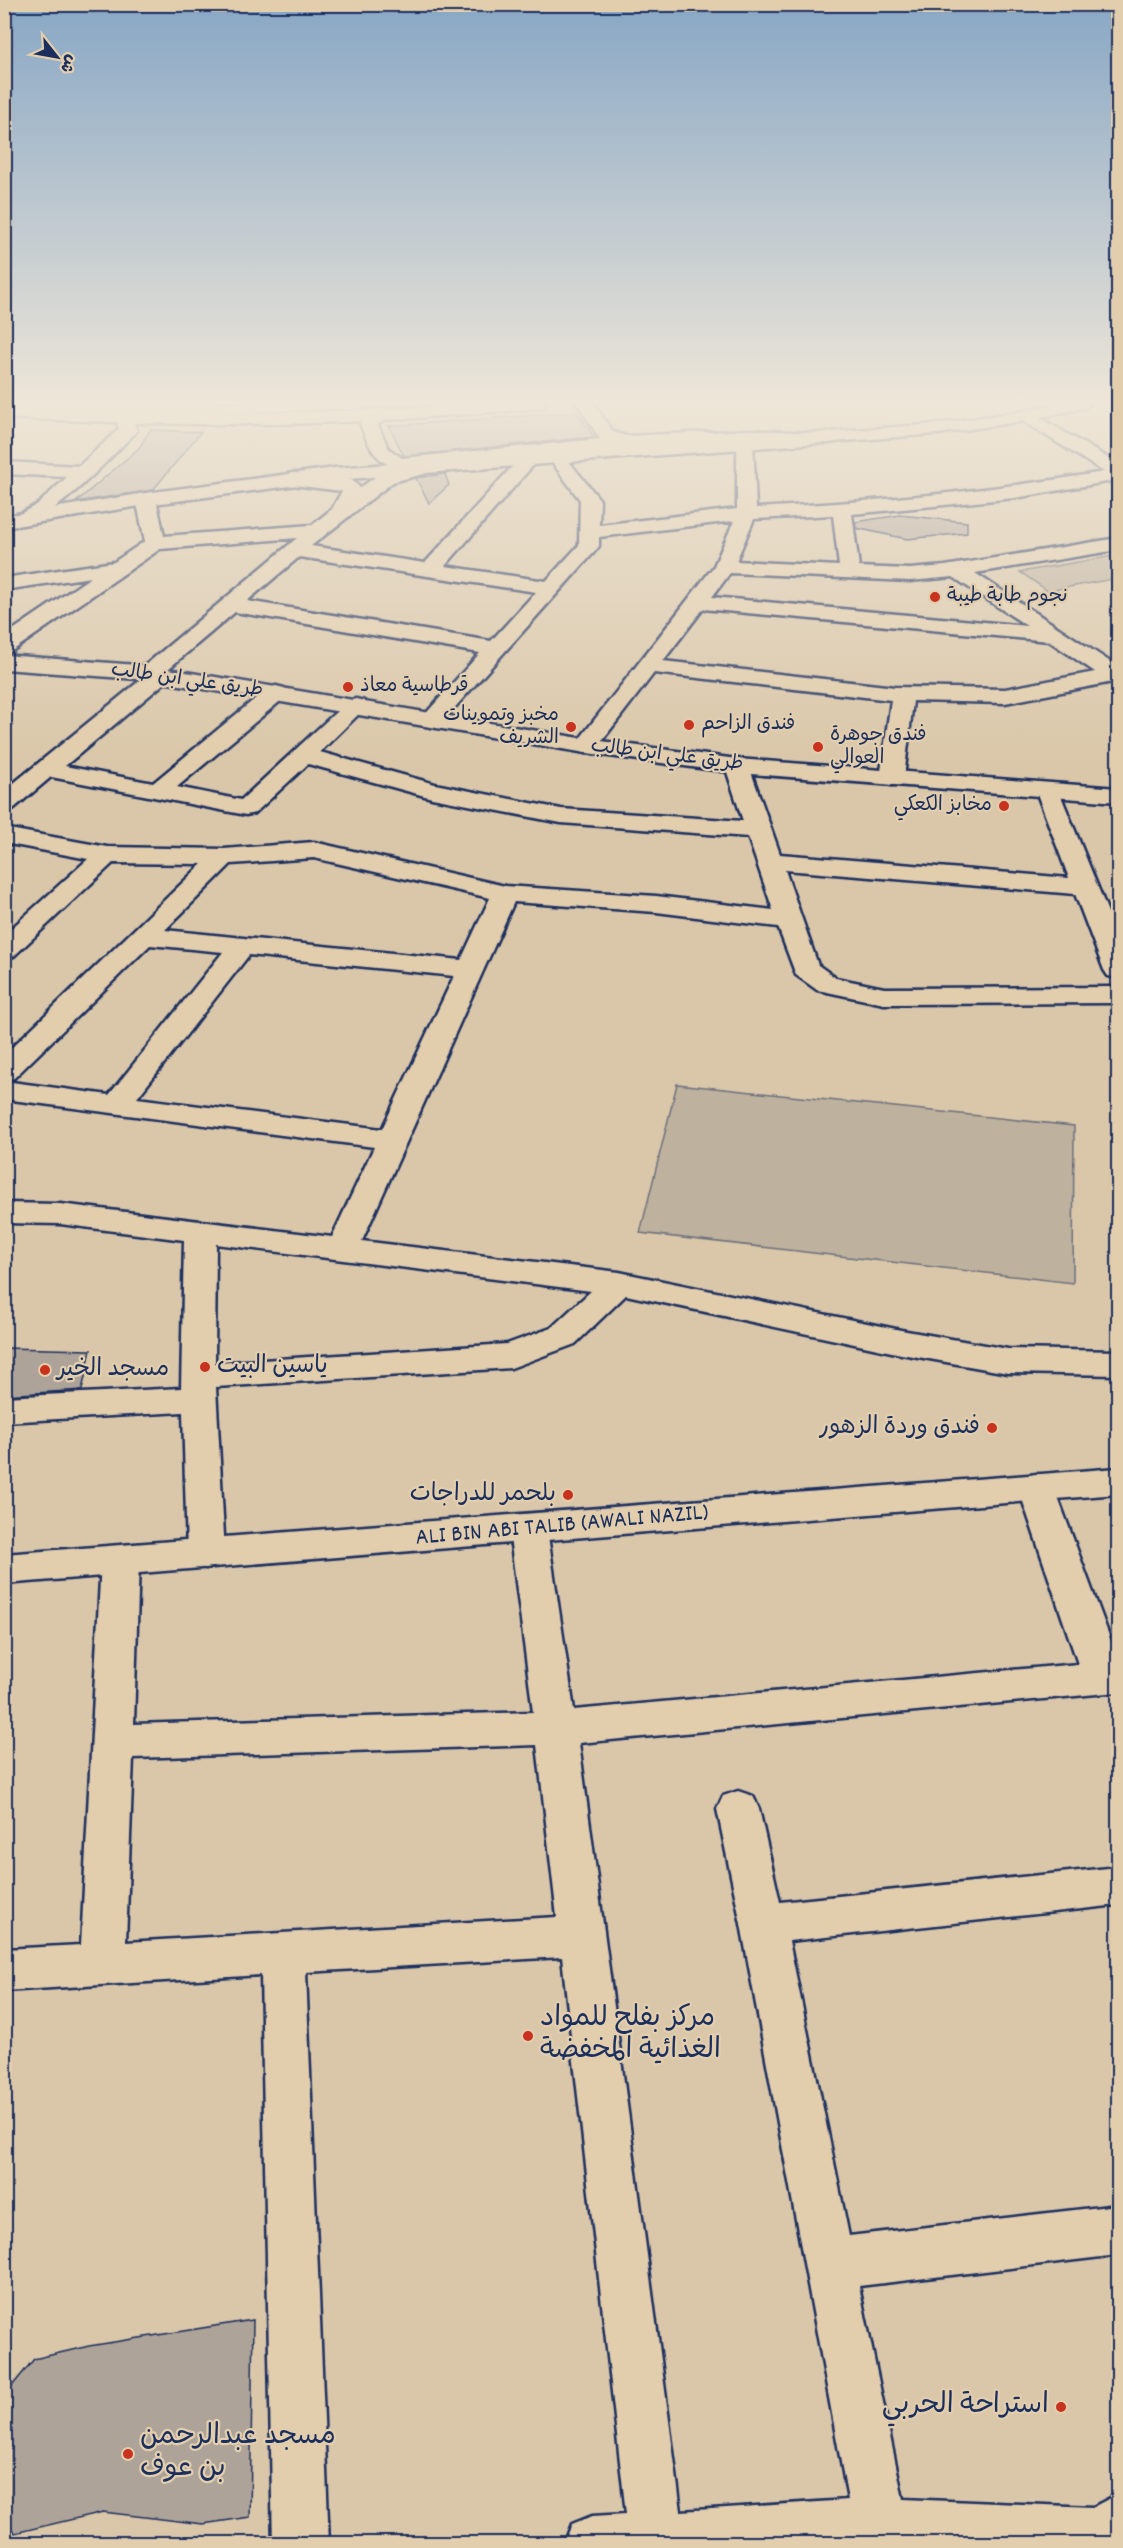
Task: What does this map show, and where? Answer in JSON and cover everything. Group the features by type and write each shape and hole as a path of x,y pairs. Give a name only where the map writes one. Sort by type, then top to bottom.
{"street":[{"path":"151,522 155,543"},
{"path":"4,804 46,770 156,674 230,605 328,522"},
{"path":"430,570 473,522"},
{"path":"432,719 590,546 590,522"},
{"path":"590,532 678,522"},
{"path":"586,746 724,567 744,522"},
{"path":"844,522 850,572"},
{"path":"4,646 155,543 317,531"},
{"path":"724,567 910,575 957,570 1119,544"},
{"path":"295,550 554,588"},
{"path":"4,584 121,567"},
{"path":"957,570 1116,675"},
{"path":"698,602 1054,635"},
{"path":"230,605 497,649"},
{"name":"طريق علي ابن طالب","path":"4,662 156,674 586,746 737,766 1119,795"},
{"path":"648,666 903,694 1005,696 1116,675"},
{"path":"158,791 276,693"},
{"path":"892,778 903,694"},
{"path":"46,770 246,808 356,706"},
{"path":"303,755 432,791 561,816 759,830"},
{"path":"737,766 806,969 827,984 884,996 1119,995"},
{"path":"1048,791 1119,970"},
{"path":"4,835 107,855 224,857 314,849 505,894 656,904 789,920"},
{"path":"4,950 107,855"},
{"path":"4,1072 224,857"},
{"path":"769,861 1086,887"},
{"path":"342,1250 505,894"},
{"path":"144,936 470,969"},
{"path":"117,1104 242,946"},
{"path":"4,1090 392,1140"},
{"path":"4,1212 60,1214 619,1282 890,1340 1008,1361 1119,1363"},
{"path":"200,1232 199,1387 206,1554"},
{"path":"4,1410 199,1387 511,1356 563,1336 619,1282"},
{"name":"ALI BIN ABI TALIB (AWALI NAZIL)","path":"4,1569 1119,1481"},
{"path":"113,1742 556,1728 1111,1677 1036,1487"},
{"path":"528,1529 556,1728 657,2542"},
{"path":"103,1965 120,1560"},
{"path":"738,1809 763,1924 882,2535"},
{"path":"763,1924 1119,1886"},
{"path":"4,1970 580,1935"},
{"path":"283,1954 301,2544"},
{"path":"829,2264 1119,2230"},
{"path":"592,2544 882,2535 1112,2534"}],"shaded area":[{"path":"1113,556 1118,560 1118,578 1048,591 1020,572"},
{"path":"677,1084 1074,1126 1073,1283 640,1233"}],"building":[{"path":"855,522 966,522 967,533 907,539 856,528"},
{"name":"مسجد الخير","path":"4,1348 91,1350 82,1390 4,1395"},
{"name":"مسجد عبدالرحمن بن عوف","path":"253,2320 250,2517 203,2524 103,2512 15,2533 4,2520 4,2396 34,2359 89,2346"}],"place":[{"name":"نجوم طابة طيبة","path":"935,597"},
{"name":"قرطاسية معاذ","path":"348,687"},
{"name":"فندق الزاحم","path":"689,725"},
{"name":"مخبز وتموينات الشريف","path":"571,727"},
{"name":"فندق جوهرة العوالي","path":"818,747"},
{"name":"مخابز الكعكي","path":"1004,806"},
{"name":"ياسين البيت","path":"205,1367"},
{"name":"مسجد الخير","path":"45,1370"},
{"name":"فندق وردة الزهور","path":"992,1428"},
{"name":"بلحمر للدراجات","path":"568,1495"},
{"name":"مركز بفلح للمواد الغذائية المخفضة","path":"528,2036"},
{"name":"استراحة الحربي","path":"1061,2407"},
{"name":"مسجد عبدالرحمن بن عوف","path":"128,2454"}]}
